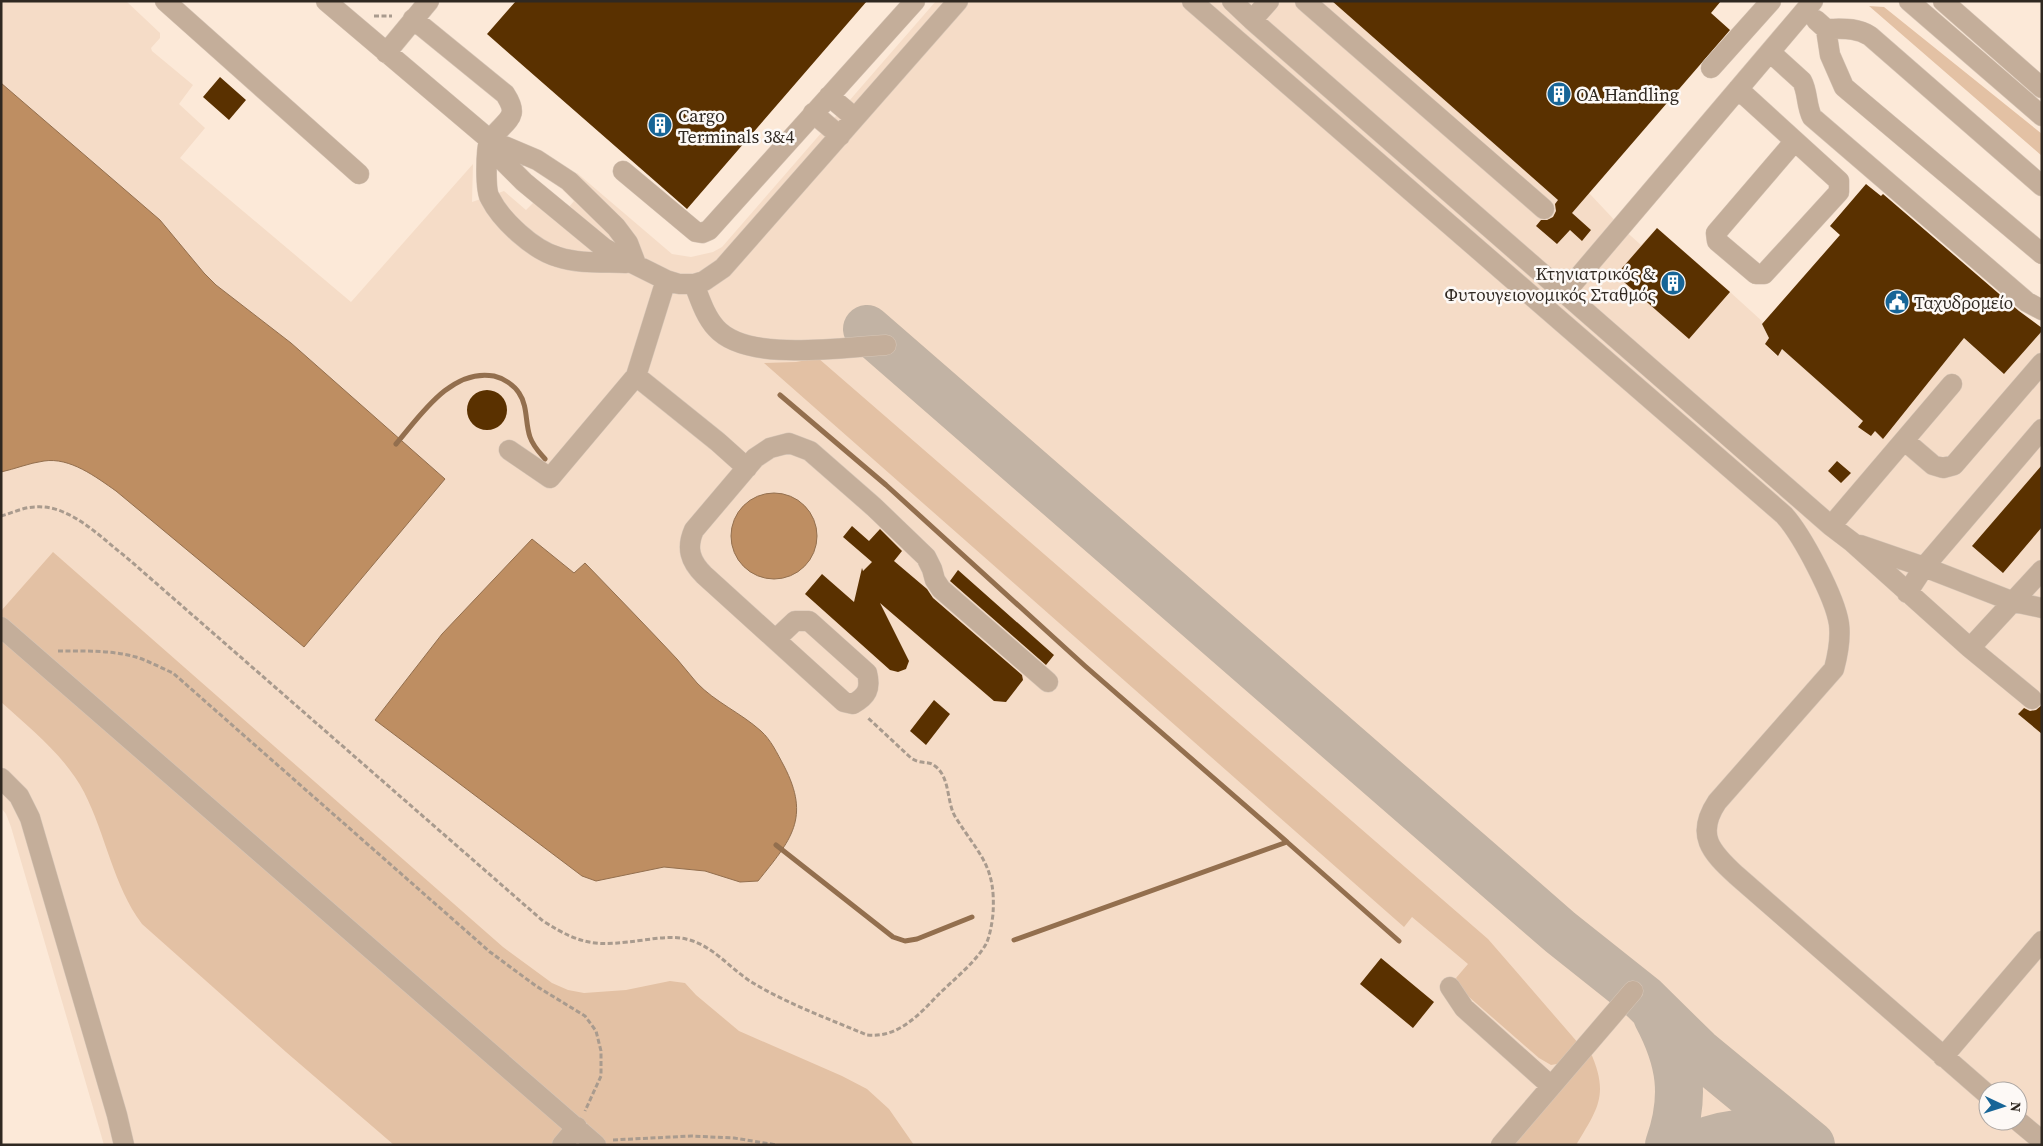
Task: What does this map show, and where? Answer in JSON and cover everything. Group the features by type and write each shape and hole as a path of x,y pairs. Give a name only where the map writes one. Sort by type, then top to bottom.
{"street":[{"path":"165,1 359,174"},
{"path":"386,53 404,17 428,1"},
{"path":"623,171 696,232 702,233 709,230 915,1"},
{"path":"490,140 504,162 542,197 604,248 666,280 679,284 694,284 713,276 723,268 958,1"},
{"path":"1192,1 1784,515 1795,527 1833,603 1839,624 1839,651 1834,669 1709,814 1706,831 1709,847 1726,865 1978,1087"},
{"path":"1232,1 1564,294 1831,526 1852,542 1970,648 2032,699"},
{"path":"1252,20 1269,1"},
{"path":"1304,1 1544,209"},
{"path":"1711,68 1771,1"},
{"path":"1909,1 2042,116"},
{"path":"1943,1 2042,88"},
{"path":"335,4 386,53 490,140 537,160 569,181 616,227 628,243 636,264"},
{"path":"1564,294 1809,6 1826,29 1830,55 1844,87 2042,254"},
{"path":"404,17 505,94 512,105 513,113 510,119 490,140 486,177 489,196 504,219 539,248 557,257 584,261 636,264"},
{"path":"1826,29 1852,28 1870,36 2042,186"},
{"path":"1770,52 1802,81 1806,87 1808,110 1812,116 2028,302 2042,310"},
{"path":"1738,89 1839,181 1839,192 1764,274 1756,274 1717,241 1716,233 1794,142"},
{"path":"829,96 855,118"},
{"path":"813,113 840,136"},
{"path":"509,450 550,478 636,376 666,280"},
{"path":"694,284 707,314 716,328 728,339 742,345 779,351 886,345"},
{"path":"1905,440 1933,465 1943,468 1954,465 2042,363"},
{"path":"636,376 748,468"},
{"path":"1831,526 1952,384"},
{"path":"1907,593 1924,566 2042,429"},
{"path":"776,639 795,621 809,621 867,673 870,684 863,699 853,704 844,702 704,575 697,568 689,550 694,530 755,458 779,444 789,443 810,450 874,507 926,557 940,589 1048,682"},
{"path":"1852,542 1924,566 2014,602 2042,608"},
{"path":"1970,648 2042,570"},
{"path":"2014,602 2042,620"},
{"path":"1,627 577,1127 601,1143"},
{"path":"1,778 19,796 30,818 117,1115 124,1145"},
{"path":"1943,1057 2042,941"},
{"path":"1450,987 1464,1008 1552,1086"},
{"path":"1500,1145 1633,990"},
{"path":"562,1145 577,1127"},
{"path":"2028,1129 2042,1141"}],"path":[{"path":"369,15 386,18 404,17"},
{"path":"1,516 34,506 52,508 80,522 126,557 543,921 559,931 577,939 596,944 665,937 686,939 712,952 750,981 768,991 867,1035 879,1036 892,1032 919,1015 987,943 992,921 994,886 980,851 954,816 942,774 935,765 928,762 917,763 853,704"},
{"path":"27,649 98,651 122,654 138,658 172,673 490,952 536,986 586,1016 596,1031 601,1051 601,1076 577,1127"},
{"path":"601,1143 691,1136 734,1138 777,1145"}],"shaded area":[{"path":"1,1 126,1 160,33 160,38 151,48 152,51 193,85 179,104 205,128 180,158 351,302 473,164 472,202 504,191 526,210 534,202 556,222 574,201 562,189 577,173 672,254 691,257 713,252 722,247 936,1 1372,1 1589,193 1641,245 1657,228 1763,322 1762,324 1769,338 1765,345 1777,356 1782,349 1863,421 1871,436 1875,431 1883,438 1964,338 2004,374 2042,331 2042,1145 104,1145 6,814 1,808"},
{"path":"1869,6 1884,7 2042,134 2042,156"},
{"path":"1,83 160,220 216,285 291,343 445,479 304,647 116,491 91,474 73,465 54,461 38,462 1,472"},
{"path":"818,358 1488,939 1579,1044 1562,1063 1551,1065 1539,1058 1461,990 1456,978 1468,964 1412,917 1404,927 764,363 796,362"},
{"path":"774,493 790,497 804,506 813,520 817,536 813,552 804,566 790,575 774,579 758,575 744,566 735,552 731,536 735,520 744,506 758,497"},
{"path":"532,539 574,573 585,563 704,690 753,725 771,743 792,784 796,800 796,814 794,828 788,840 758,881 740,882 705,871 664,867 596,881 582,876 375,720 442,634"},
{"path":"53,552 503,947 552,983 568,990 584,993 626,990 670,981 685,983 696,995 739,1031 842,1076 867,1089 889,1109 914,1145 394,1145 142,924 124,893 92,808 76,779 47,744 1,702 1,611"},
{"path":"1590,1051 1599,1078 1599,1100 1591,1120 1576,1145 1509,1145"}],"building":[{"name":"Cargo Terminals 3&4","path":"516,1 867,1 687,209 487,34"},
{"name":"OA Handling","path":"1332,1 1721,1 1711,13 1730,30 1572,213 1591,230 1582,241 1570,230 1557,244 1536,226 1541,220 1553,217 1556,211 1555,204 1558,200"},
{"path":"220,77 246,100 229,120 203,97"},
{"name":"Ταχυδρομείο","path":"1866,184 1881,196 1883,194 2019,311 2042,328 2042,331 2004,374 1964,338 1883,439 1875,431 1871,436 1858,427 1863,421 1782,349 1778,356 1765,344 1769,338 1762,324 1840,235 1830,226"},
{"name":"Κτηνιατρικός & Φυτουγειονομικός Σταθμός","path":"1657,228 1730,292 1689,339 1616,275"},
{"path":"491,390 498,393 504,399 507,410 506,418 498,427 491,430 483,430 476,427 468,418 467,406 470,399 479,391"},
{"path":"1837,461 1851,473 1841,483 1828,471"},
{"path":"2042,465 2042,527 2003,573 1972,546"},
{"path":"852,526 869,541 880,529 902,551 894,561 927,589 933,598 1022,675 1023,680 1006,702 994,701 880,603 909,661 906,669 898,672 890,670 805,594 822,574 854,602 862,568 863,571 872,562 843,537"},
{"path":"958,570 1054,655 1046,665 950,581"},
{"path":"934,700 950,714 926,745 910,731"},
{"path":"2042,705 2042,734 2018,714 2024,708 2030,711 2036,710"},
{"path":"1381,958 1434,1002 1413,1028 1360,984"}],"waterway":[{"path":"396,444 426,408 450,387 464,379 478,375 494,376 508,382 519,393 524,403 531,440 545,459"},
{"path":"780,395 886,485 1085,666 1287,842"},
{"path":"1014,940 1287,842 1399,941"},
{"path":"776,845 893,937 905,941 917,939 972,917"}],"taxiway":[{"path":"867,329 1560,932 1643,998 1698,1052 1811,1145"},
{"path":"1657,1016 1671,1048 1678,1079 1678,1111 1669,1145"},
{"path":"1696,1145 1722,1137 1750,1133 1777,1135 1803,1145"}],"place":[{"name":"OA Handling","path":"1559,94"},
{"name":"Cargo Terminals 3&4","path":"660,125"},
{"name":"Κτηνιατρικός & Φυτουγειονομικός Σταθμός","path":"1673,283"},
{"name":"Ταχυδρομείο","path":"1897,302"}]}
